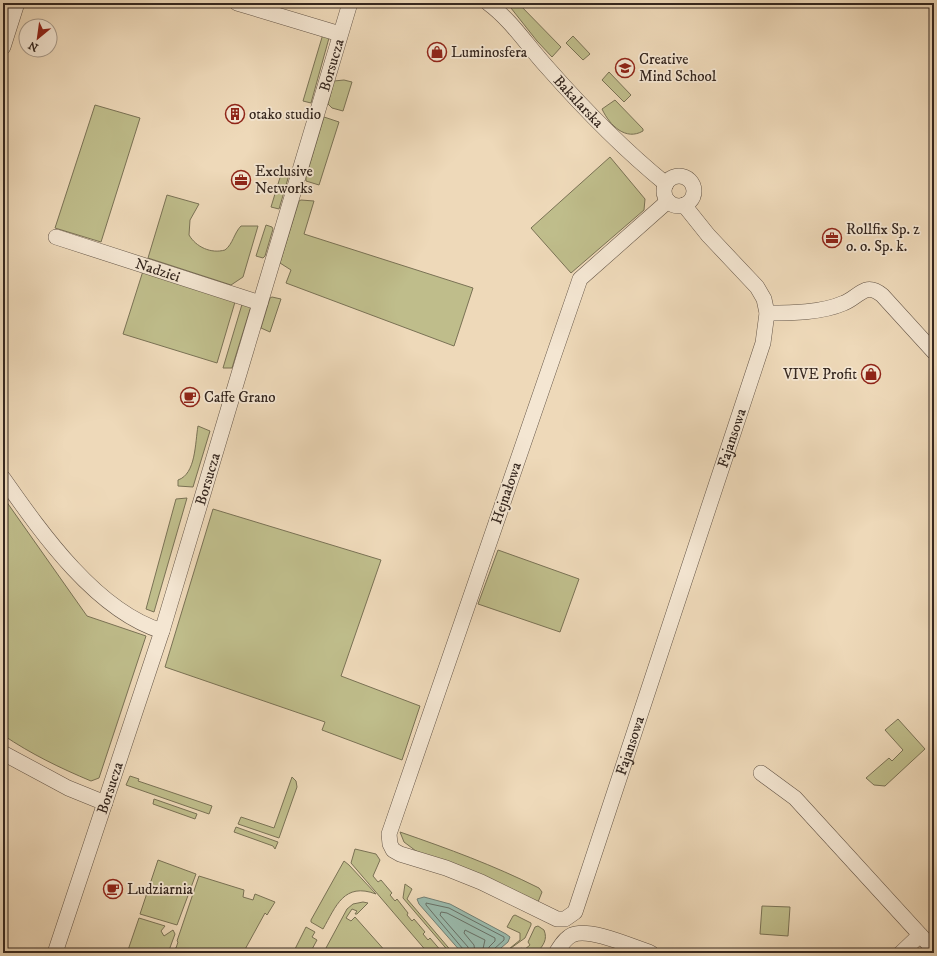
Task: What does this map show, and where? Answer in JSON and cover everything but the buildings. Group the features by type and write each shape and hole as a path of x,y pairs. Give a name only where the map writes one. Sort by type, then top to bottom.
{"street":[{"path":"3,47 17,3"},
{"path":"237,3 340,34"},
{"name":"Borsucza","path":"55,953 162,631 350,3"},
{"name":"Bakalarska","path":"494,6 547,67 631,155 666,184"},
{"path":"676,176 682,176 691,182 694,192 693,197 684,205 673,205 668,201 664,189 666,184 676,176"},
{"name":"Hejnałowa","path":"394,818 580,280 668,201"},
{"path":"684,205 708,235 757,287 764,299 767,313 798,312 830,307 844,303 864,291 874,290 882,295 934,352"},
{"name":"Nadziei","path":"56,237 260,303"},
{"name":"Fajansowa","path":"394,818 389,834 390,844 393,850 400,854 446,868 481,882 557,920 565,919 575,912 758,360 763,343 767,313"},
{"path":"3,478 84,581 111,605 152,628 162,631"},
{"path":"3,753 68,788 105,803"},
{"path":"761,773 795,798 934,950"},
{"path":"556,953 565,940 573,934 591,934 651,953"},
{"path":"901,953 920,935"}],"shaded area":[{"path":"507,3 518,3 561,47 552,57 537,41"},
{"path":"323,34 329,38 311,103 303,101"},
{"path":"573,36 590,54 583,60 566,43"},
{"path":"609,72 631,95 624,102 602,80"},
{"path":"344,80 352,82 343,111 332,108 328,104 334,81"},
{"path":"615,100 643,129 643,131 637,134 625,133 609,121 602,109"},
{"path":"95,105 140,118 101,242 55,228"},
{"path":"324,117 339,122 319,185 306,181 306,177"},
{"path":"610,157 645,199 644,210 571,273 531,228"},
{"path":"282,171 288,173 289,175 279,209 271,207"},
{"path":"167,195 199,204 190,220 189,235 200,246 209,250 220,251 228,248 241,226 258,226 243,277 231,285 148,258"},
{"path":"299,201 314,201 304,234 473,288 454,346 286,283 291,270 280,263"},
{"path":"266,225 272,227 273,229 265,256 263,258 256,256"},
{"path":"143,271 235,302 217,363 123,334"},
{"path":"270,298 281,299 270,332 261,328"},
{"path":"243,301 251,306 232,368 223,368"},
{"path":"198,426 210,431 193,487 178,486 178,480 184,477 194,457"},
{"path":"187,498 154,612 146,609 176,499"},
{"path":"3,500 6,501 87,616 146,636 99,778 91,781 46,760 3,735"},
{"path":"213,509 381,560 341,676 420,706 402,760 322,730 325,722 165,667"},
{"path":"498,550 579,579 560,632 478,604"},
{"path":"898,719 925,749 885,786 874,785 866,778 889,758 892,761 903,750 885,730"},
{"path":"130,776 139,779 138,781 212,806 209,814 126,785"},
{"path":"292,777 296,781 297,787 279,838 238,824 241,817 274,828"},
{"path":"154,799 197,814 195,819 153,804"},
{"path":"236,827 278,842 275,849 273,846 234,832"},
{"path":"400,832 471,858 539,888 542,892 538,902 416,851 404,842"},
{"path":"355,849 376,854 380,860 373,876 378,882 381,880 392,893 390,895 395,901 397,899 408,913 407,915 412,921 414,919 425,932 423,934 428,940 430,938 442,952 428,953 351,863"},
{"path":"158,860 196,874 177,925 140,914"},
{"path":"344,861 376,894 365,891 356,891 342,898 332,912 323,929 311,922 311,920"},
{"path":"199,876 244,890 243,897 253,900 255,894 275,902 267,915 265,913 243,953 173,953 176,948"},
{"path":"405,884 412,889 407,899 453,953 450,953 403,898"},
{"path":"363,902 368,903 357,914 355,914 357,911 352,909 346,918 351,921 355,917 387,953 323,953 327,949 326,948 347,909 353,904"},
{"path":"762,906 790,907 788,936 760,934"},
{"path":"515,915 531,923 531,925 525,938 504,953 520,940 520,933 507,927"},
{"path":"139,918 165,926 161,931 164,936 173,930 175,934 168,953 127,953"},
{"path":"538,926 544,930 545,937 544,942 537,953 515,953 522,948 524,950 530,945 528,942 535,927"},
{"path":"306,927 315,932 312,937 317,940 310,953 293,953"}],"water":[{"path":"424,897 450,904 506,934 510,937 508,942 495,953 462,953 419,904 417,899"}],"place":[{"name":"Luminosfera","path":"437,52"},
{"name":"Creative Mind School","path":"625,68"},
{"name":"otako studio","path":"235,114"},
{"name":"Exclusive Networks","path":"241,180"},
{"name":"Rollfix Sp. z o. o. Sp. k.","path":"832,238"},
{"name":"VIVE Profit","path":"871,374"},
{"name":"Caffe Grano","path":"190,397"},
{"name":"Ludziarnia","path":"113,889"}]}
